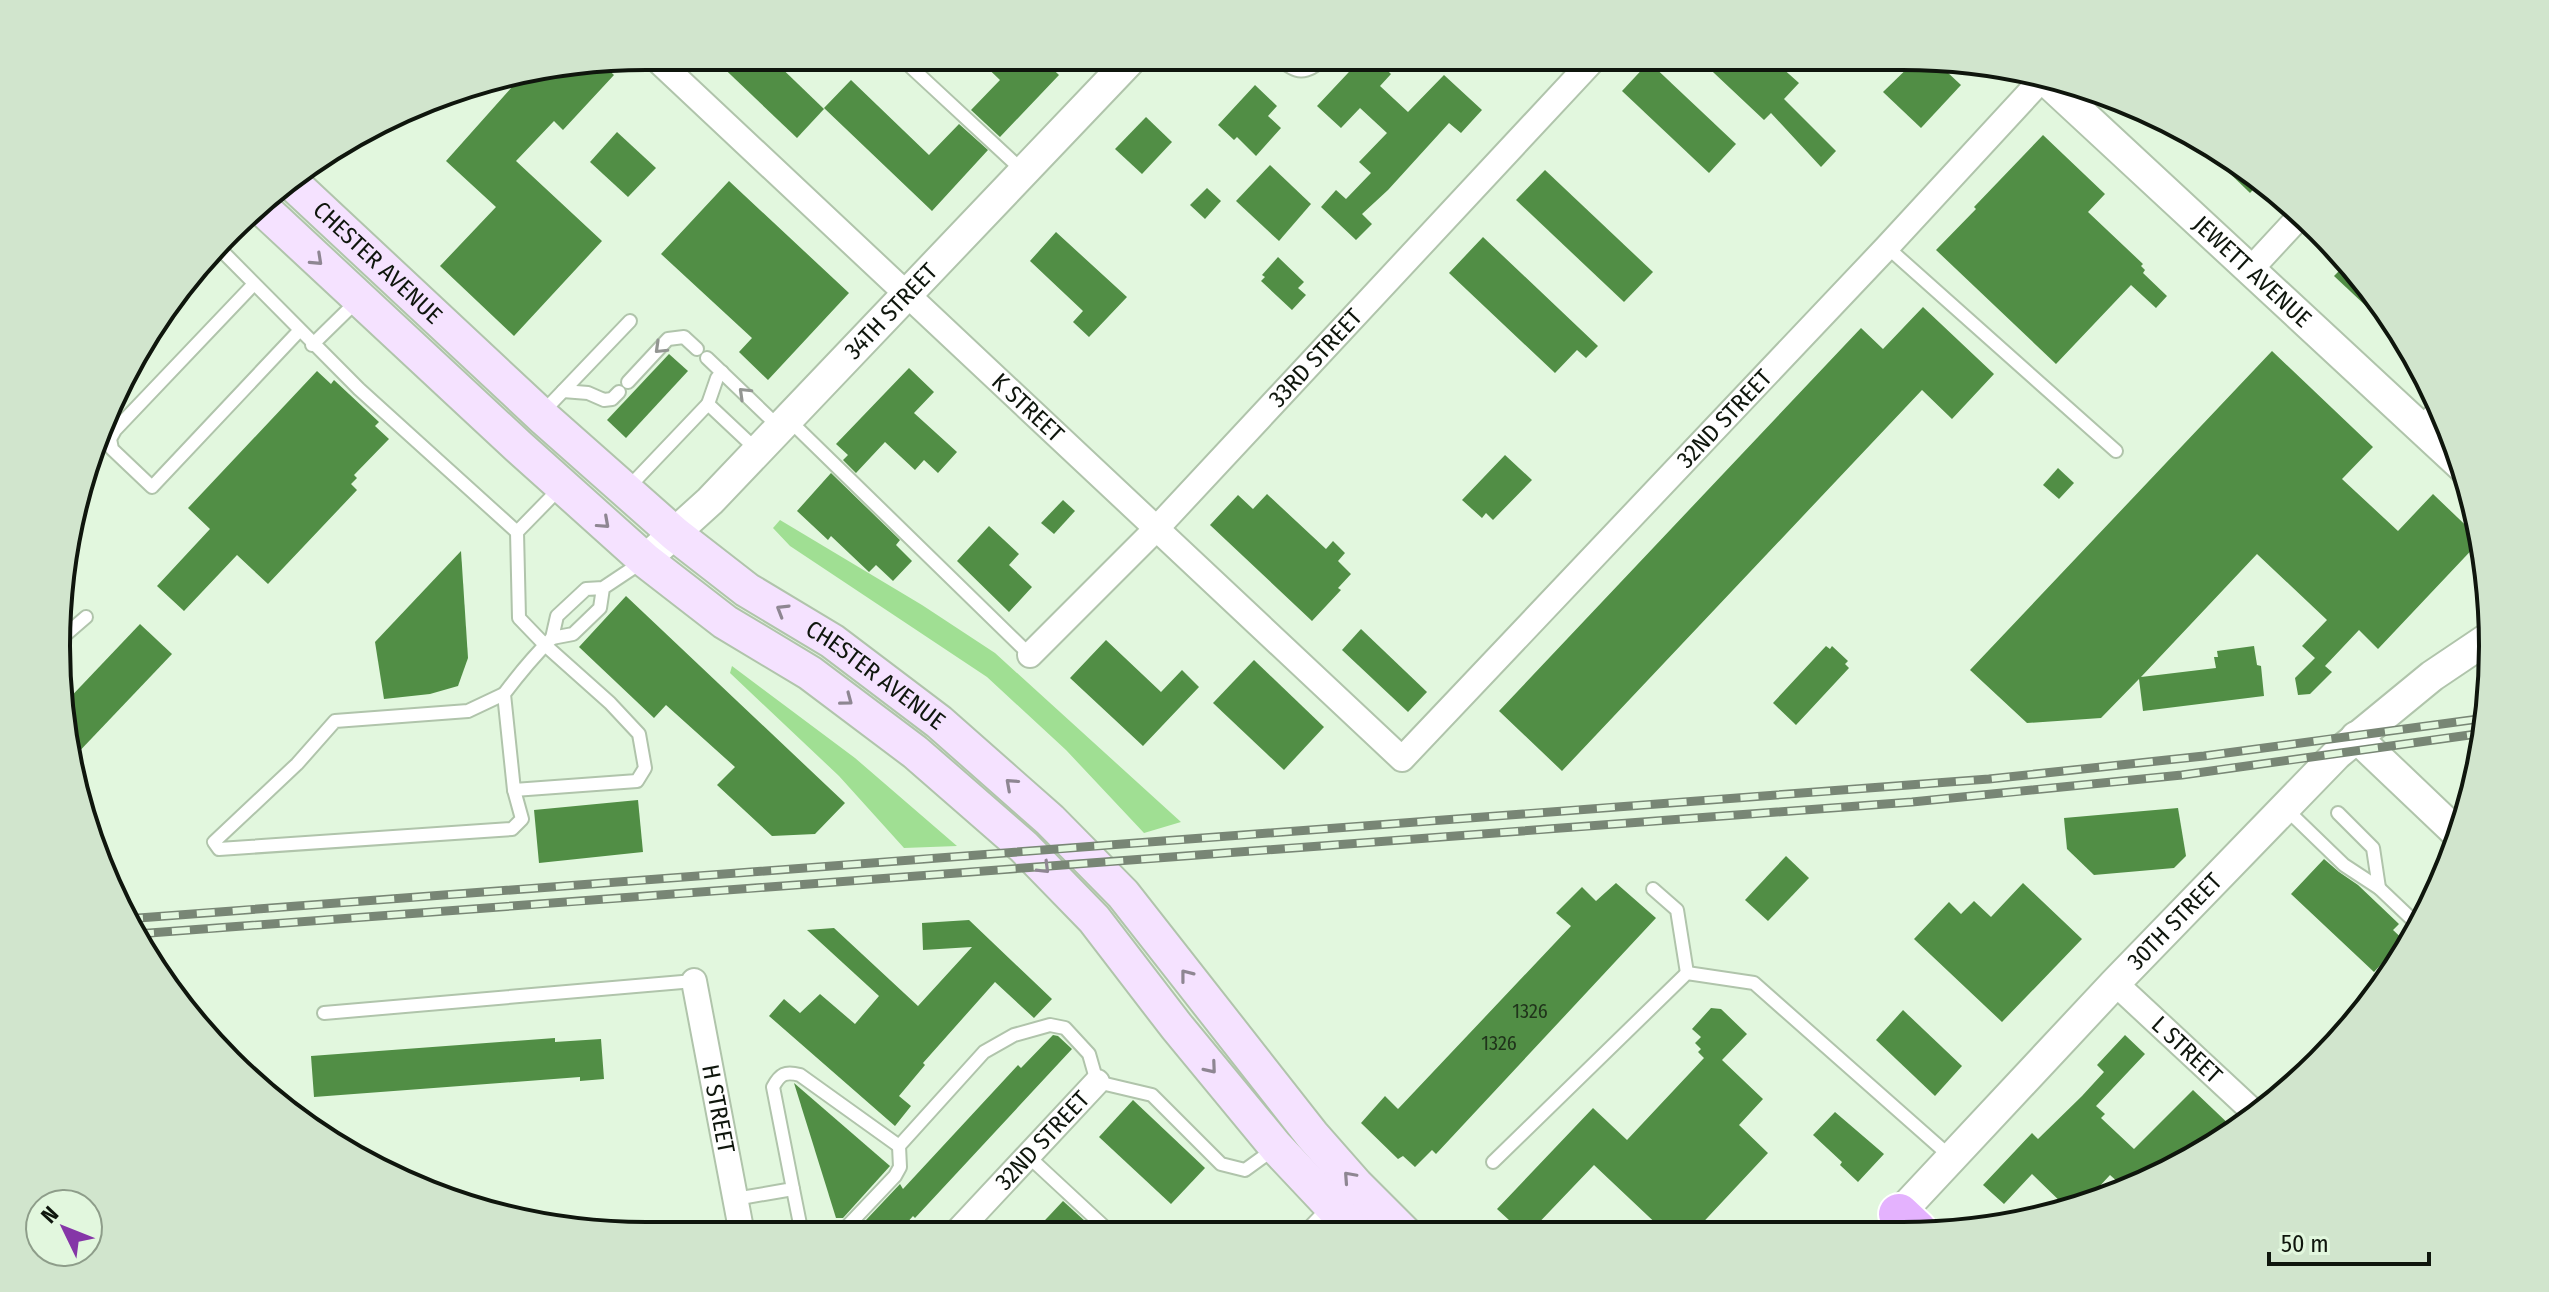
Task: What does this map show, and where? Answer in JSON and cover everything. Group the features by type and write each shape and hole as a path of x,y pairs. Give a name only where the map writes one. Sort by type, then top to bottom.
{"main road":[{"name":"CHESTER AVENUE","path":"298,187 552,403 626,491 675,534 747,590 832,641 939,722 1050,820 1123,894 1312,1135 1393,1222"},
{"name":"CHESTER AVENUE","path":"267,212 645,560 725,622 810,673 915,752 1024,847 1094,919 1177,1027 1276,1147 1346,1222"}],"street":[{"name":"K STREET","path":"668,70 1402,759"},
{"name":"34TH STREET","path":"645,560 758,451 1121,70"},
{"name":"33RD STREET","path":"1030,655 1157,528 1584,70"},
{"name":"32ND STREET","path":"1402,759 1887,247 2033,85"},
{"name":"JEWETT AVENUE","path":"2082,99 2250,270 2428,414"},
{"path":"2250,270 2293,223"},
{"name":"30TH STREET","path":"1902,1222 1952,1158 2115,983 2285,808 2356,737 2432,676 2479,644"},
{"path":"2356,737 2450,826"},
{"name":"H STREET","path":"694,981 740,1222"},
{"name":"L STREET","path":"2115,983 2248,1107"},
{"name":"32ND STREET","path":"966,1222 1097,1082"}],"lane":[{"path":"914,70 1024,172"},
{"path":"1887,247 2116,451"},
{"path":"225,254 312,345 517,532"},
{"path":"254,284 115,430 110,439 112,449 152,487 299,331"},
{"path":"312,345 359,299"},
{"path":"552,403 630,321"},
{"path":"552,403 588,393 604,400 612,399 668,339 684,337 697,349"},
{"path":"707,358 784,424 1030,655"},
{"path":"626,491 708,404 722,372"},
{"path":"708,404 758,451"},
{"path":"514,790 637,781 645,768 639,734 548,641 519,618 517,532 562,486"},
{"path":"504,694 514,790 522,819 512,829 219,849 214,842 297,764 335,721 468,711 504,694 548,641 557,616 586,589 603,588 645,560"},
{"path":"548,641 573,634 600,608 603,588"},
{"path":"70,630 86,617"},
{"path":"2285,808 2344,865 2379,888 2411,918"},
{"path":"2338,813 2373,848 2379,888"},
{"path":"1653,889 1677,910 1687,973"},
{"path":"1687,973 1754,983 1952,1158"},
{"path":"1493,1162 1687,973"},
{"path":"324,1013 694,981"},
{"path":"851,1222 895,1176 900,1167 899,1146 984,1052 1014,1035 1050,1025 1065,1028 1089,1054 1097,1082 1152,1095 1221,1164 1245,1170 1276,1147"},
{"path":"800,1222 773,1087 780,1076 789,1072 800,1075 899,1146"},
{"path":"1028,1156 1099,1222"},
{"path":"735,1199 793,1189"},
{"path":"1315,1222 1330,1206"}],"green space":[{"path":"780,520 922,605 995,653 1181,822 1144,833 1066,750 987,677 790,546 773,528"},
{"path":"732,666 855,758 957,846 904,848 839,776 730,673"}],"building":[{"path":"726,70 784,70 824,109 797,138"},
{"path":"990,70 1054,70 1059,75 1000,137 971,110 1000,80"},
{"path":"1351,70 1387,70 1391,74 1380,86 1408,112 1444,75 1482,110 1461,133 1449,123 1362,214 1372,224 1356,240 1321,207 1336,190 1346,199 1371,173 1359,162 1387,133 1360,108 1341,128 1317,106"},
{"path":"1642,70 1657,70 1736,144 1709,173 1622,91"},
{"path":"1711,70 1784,70 1799,83 1784,99 1836,151 1821,167 1771,113 1764,120"},
{"path":"1906,70 1947,72 1961,85 1921,128 1883,92"},
{"path":"610,71 614,75 563,130 554,121 516,161 602,241 514,336 440,266 496,207 446,161 513,86 571,75"},
{"path":"851,80 929,155 959,124 988,150 932,211 824,108"},
{"path":"1255,85 1277,106 1268,116 1281,128 1256,156 1237,137 1234,140 1218,125"},
{"path":"1146,117 1172,142 1142,174 1115,149"},
{"path":"617,132 656,168 628,197 590,162"},
{"path":"2043,135 2105,194 2088,212 2143,264 2143,273 2167,296 2156,308 2131,285 2056,364 1936,250"},
{"path":"1270,165 1311,204 1279,241 1236,201"},
{"path":"2224,168 2254,189 2250,193"},
{"path":"1545,170 1653,272 1624,302 1516,200"},
{"path":"729,181 849,293 768,380 739,352 752,338 661,254"},
{"path":"1207,188 1221,201 1205,219 1190,205"},
{"path":"1056,232 1127,297 1089,337 1073,322 1083,311 1030,261"},
{"path":"1483,237 1598,346 1586,358 1577,350 1555,373 1449,273"},
{"path":"1278,257 1304,282 1298,288 1306,295 1292,310 1261,281 1265,277 1262,275"},
{"path":"2340,270 2371,311 2334,276"},
{"path":"1923,307 1994,374 1952,419 1922,390 1562,771 1499,711 1861,328 1883,349"},
{"path":"2272,351 2373,447 2342,479 2398,531 2433,494 2466,526 2471,551 2378,649 2359,630 2325,666 2332,672 2310,694 2298,695 2295,678 2315,658 2302,646 2327,620 2257,554 2141,677 2216,668 2214,657 2218,657 2217,651 2254,646 2257,665 2261,666 2264,696 2143,711 2139,679 2101,718 2027,723 1970,670"},
{"path":"669,354 688,371 626,438 607,420"},
{"path":"909,368 934,392 914,413 957,452 938,473 924,460 915,470 885,442 856,473 843,460 848,455 836,444"},
{"path":"317,371 331,384 334,380 379,422 375,426 389,439 354,475 357,478 351,484 357,490 268,584 237,555 184,611 157,586 210,529 188,508"},
{"path":"1505,455 1532,480 1493,520 1486,513 1482,518 1462,500"},
{"path":"2058,468 2074,483 2059,499 2043,485"},
{"path":"831,473 900,540 896,545 912,561 893,581 876,565 869,572 831,536 828,540 797,511"},
{"path":"1267,494 1326,549 1333,541 1345,553 1338,561 1351,574 1338,588 1341,590 1312,621 1210,525 1238,495 1253,509"},
{"path":"1063,500 1075,511 1054,534 1041,523"},
{"path":"989,526 1019,554 1009,565 1032,587 1009,612 957,561"},
{"path":"461,551 468,658 458,686 430,694 384,699 375,642"},
{"path":"626,596 845,803 815,834 772,836 717,785 735,767 666,705 654,718 579,647"},
{"path":"140,624 172,654 80,751 72,695"},
{"path":"1361,629 1427,692 1408,712 1342,650"},
{"path":"1106,640 1161,692 1182,670 1199,687 1143,746 1070,678"},
{"path":"1826,646 1830,649 1832,646 1848,661 1845,664 1849,668 1796,725 1773,703"},
{"path":"1254,660 1324,727 1284,770 1213,703"},
{"path":"638,800 643,852 539,863 534,810"},
{"path":"2178,808 2186,856 2174,868 2094,875 2067,849 2064,818"},
{"path":"1786,856 1809,878 1768,921 1745,900"},
{"path":"2324,859 2358,885 2399,924 2393,930 2400,937 2374,972 2291,894"},
{"path":"1616,883 1656,918 1436,1154 1432,1150 1415,1167 1403,1156 1398,1159 1361,1123 1385,1096 1398,1109 1571,926 1556,913 1582,887 1596,901"},
{"path":"2023,883 2082,939 2002,1022 1914,939 1949,902 1961,914 1974,901 1991,917"},
{"path":"969,920 1052,999 1034,1018 995,982 923,1063 925,1065 899,1096 911,1106 895,1126 769,1016 784,999 800,1013 820,994 855,1024 879,996 807,930 834,928 918,1006 972,947 923,950 922,923"},
{"path":"1711,1008 1721,1009 1747,1034 1722,1060 1763,1099 1739,1125 1768,1153 1703,1222 1654,1222 1594,1165 1540,1222 1511,1222 1497,1209 1593,1108 1627,1140 1704,1058 1695,1043 1701,1037 1692,1029"},
{"path":"1903,1010 1962,1066 1935,1096 1876,1040"},
{"path":"1053,1035 1072,1049 915,1218 913,1216 908,1222 866,1220 900,1184 903,1189 1018,1065 1021,1068"},
{"path":"2125,1035 2145,1054 2096,1106 2105,1114 2101,1118 2134,1149 2193,1090 2227,1122 2158,1163 2116,1181 2110,1175 2099,1187 2059,1200 2032,1174 2004,1204 1983,1185 2032,1133 2038,1139 2082,1096 2104,1072 2097,1065"},
{"path":"555,1038 555,1042 601,1039 604,1079 580,1081 580,1077 314,1097 311,1056"},
{"path":"794,1083 890,1166 843,1218 836,1218"},
{"path":"1133,1100 1205,1168 1171,1204 1099,1137"},
{"path":"1835,1112 1884,1154 1858,1182 1813,1135"},
{"path":"1063,1201 1086,1222 1043,1222"}],"railway":[{"path":"138,918 1989,779 2204,756 2474,720"},
{"path":"147,933 1912,802 2182,775 2472,735"}]}
